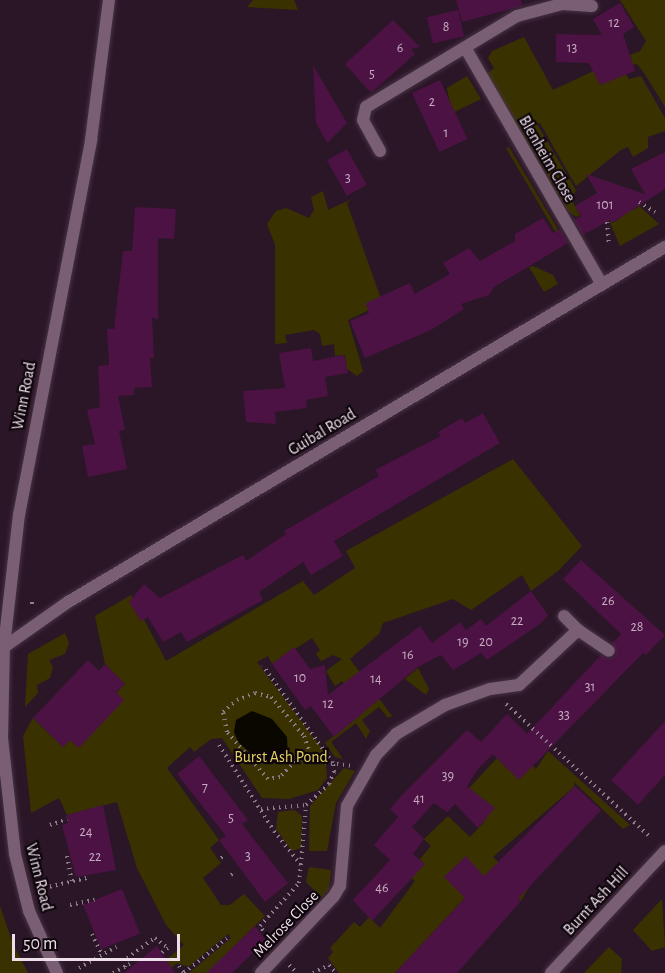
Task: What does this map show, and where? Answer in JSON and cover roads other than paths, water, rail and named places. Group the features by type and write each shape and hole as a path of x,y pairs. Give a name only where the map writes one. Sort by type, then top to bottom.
{"street":[{"name":"Winn Road","path":"57,973 29,911 15,854 2,739 2,648 19,515 91,140 109,0"},
{"path":"380,150 363,120 363,111 517,16 541,7 570,3 592,6"},
{"name":"Blenheim Close","path":"466,49 602,285"},
{"name":"Guibal Road","path":"2,648 68,602 665,247"},
{"path":"564,616 578,630 609,651"},
{"name":"Melrose Close","path":"261,973 325,908 340,886 347,806 376,756 396,734 425,715 490,689 519,685 578,630"},
{"name":"Burnt Ash Hill","path":"551,973 665,851"}],"park label":[{"name":"Burst Ash Pond","path":"281,757"}]}
